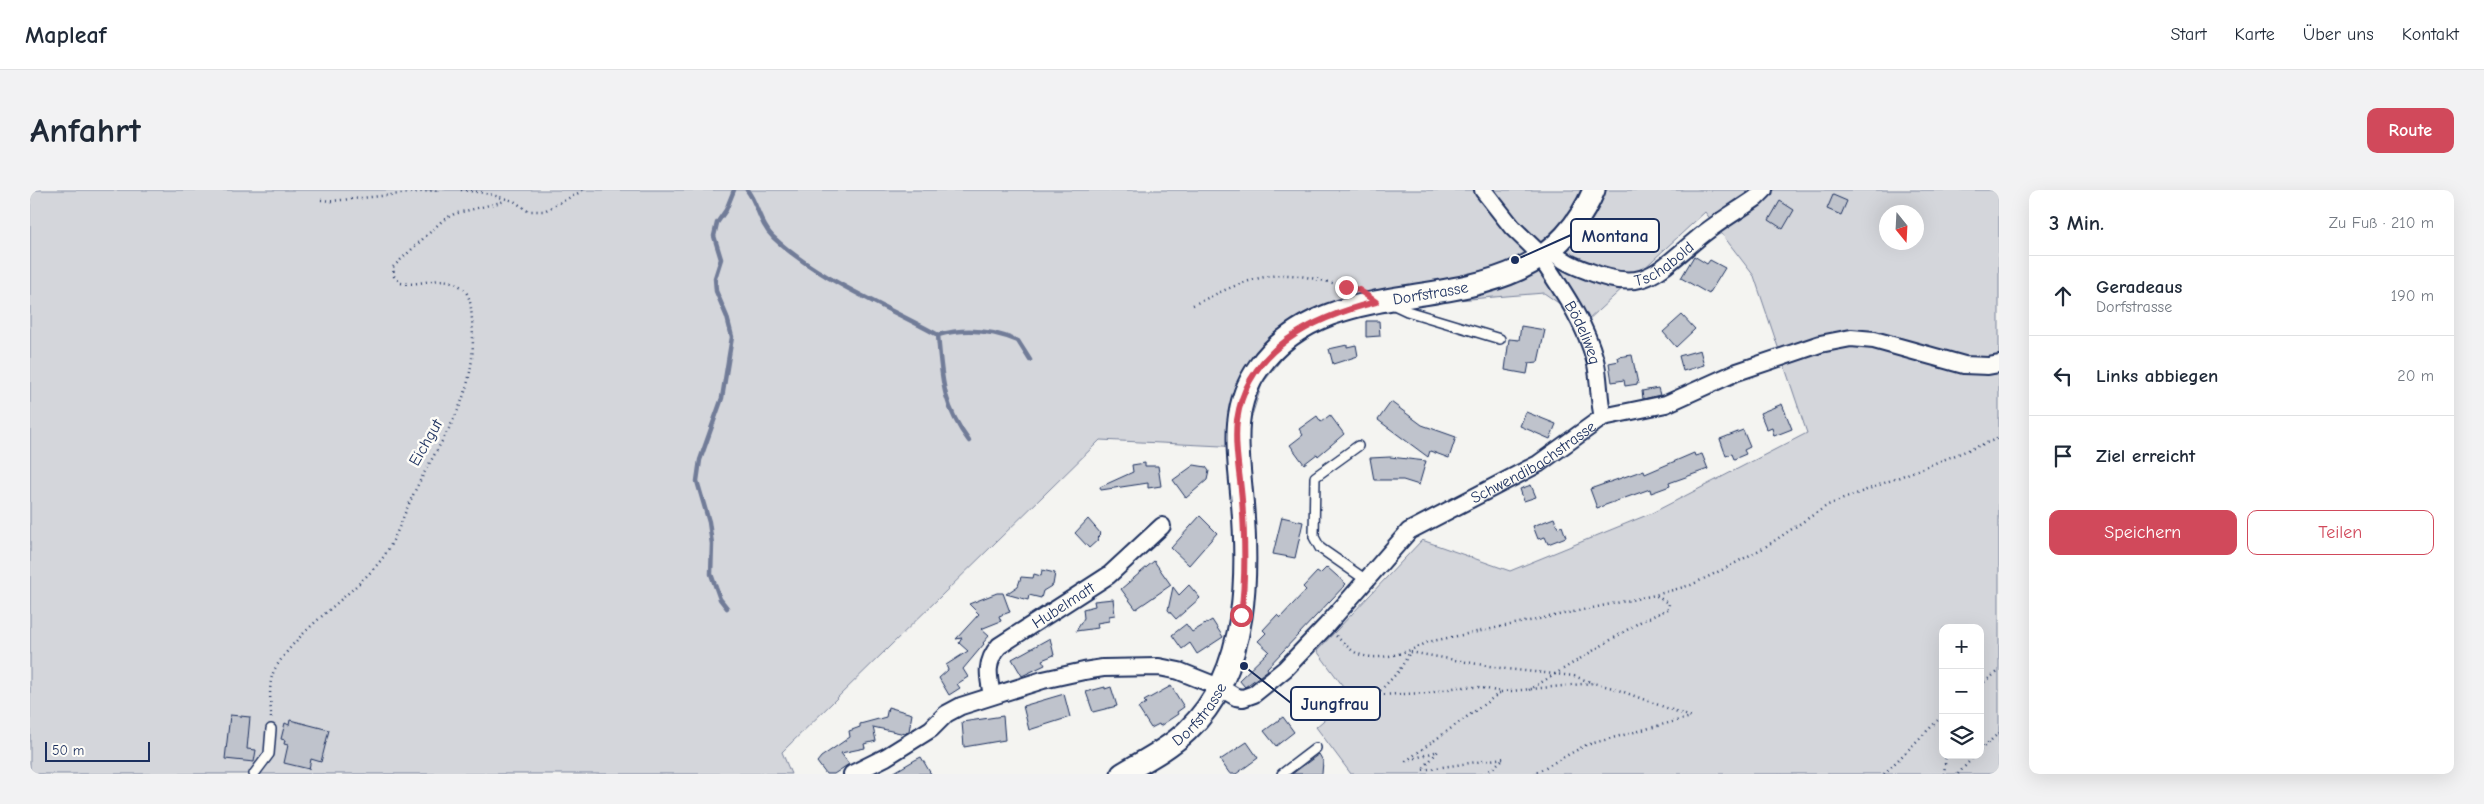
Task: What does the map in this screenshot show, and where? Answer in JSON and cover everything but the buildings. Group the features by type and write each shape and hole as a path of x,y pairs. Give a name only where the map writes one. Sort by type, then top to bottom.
{"street":[{"path":"1483,190 1512,227 1545,255"},
{"name":"Dorfstrasse","path":"1122,774 1185,733 1197,720 1219,687 1235,641 1244,595 1244,539 1237,434 1238,420 1246,392 1259,367 1290,336 1335,314 1381,301 1475,285 1513,273 1545,255 1573,228 1594,190"},
{"name":"Tschabold","path":"1545,255 1608,278 1624,281 1644,278 1665,268 1697,239 1764,190"},
{"name":"Bödeliweg","path":"1545,255 1590,344 1598,372 1603,416"},
{"name":"Schwendibachstrasse","path":"1219,687 1239,698 1254,694 1285,669 1326,626 1409,531 1538,464 1603,416 1666,404 1737,372 1820,344 1851,338 1874,340 1964,365 1999,364"},
{"name":"Hubelmatt","path":"992,695 988,666 989,659 999,646 1109,575 1162,526"},
{"path":"852,774 886,757 931,729 946,714 961,706 992,695 1084,671 1130,667 1168,669 1219,687"}],"lane":[{"path":"1381,301 1407,312 1500,339"},
{"path":"1358,446 1315,477 1314,537 1320,548 1366,580"},
{"path":"254,774 269,754 271,729"},
{"path":"1282,774 1316,748"}],"path":[{"path":"321,200 332,201 439,190"},
{"path":"460,190 485,193 505,201 514,202 528,212 544,211 584,190"},
{"name":"Eichgut","path":"271,729 270,680 274,668 297,639 377,565 388,548 414,493 453,424 464,398 473,351 470,303 467,294 458,285 445,280 414,284 401,283 394,276 394,267 443,220 454,214 505,201"},
{"path":"1193,305 1247,282 1287,275 1359,290 1381,301"},
{"path":"1593,683 1501,692 1478,687 1458,687 1429,693 1376,695 1399,671 1410,652 1428,642 1655,595 1691,585 1765,547 1828,505 1999,438"},
{"path":"1527,690 1640,622 1668,609 1669,604 1655,595"},
{"path":"1326,626 1355,653 1378,657 1410,652 1506,669 1574,676 1613,688 1691,717 1586,745 1533,774"},
{"path":"1984,681 1999,671"},
{"path":"1486,774 1504,758 1422,770 1438,751 1406,761 1501,692"},
{"path":"1884,774 1939,719"},
{"path":"1984,746 1999,733"},
{"path":"1944,774 1946,759"},
{"path":"1958,774 1971,759"}],"shaded area":[{"path":"30,190 1999,190 1999,774 1351,774 1316,727 1351,697 1317,651 1422,540 1510,571 1652,513 1807,433 1754,276 1705,212 1586,322 1544,293 1445,301 1345,318 1296,341 1262,384 1242,447 1100,440 782,752 791,774 30,774"}],"waterway":[{"path":"727,608 720,599 711,574 712,544 709,522 697,481 700,460 722,398 732,337 727,317 716,291 715,278 721,259 714,236 717,223 726,210 734,190"},
{"path":"747,190 768,232 791,252 830,279 938,335 958,331 978,331 998,334 1018,341 1030,360"},
{"path":"938,335 942,378 948,403 960,428 969,441"}],"place":[{"name":"Montana","path":"1515,260"},
{"name":"Jungfrau","path":"1244,666"}],"route":[{"path":"1241,615 1245,576 1242,500 1237,444 1241,405 1251,378 1268,355 1290,336 1335,314 1376,302 1359,290 1346,287"}]}
